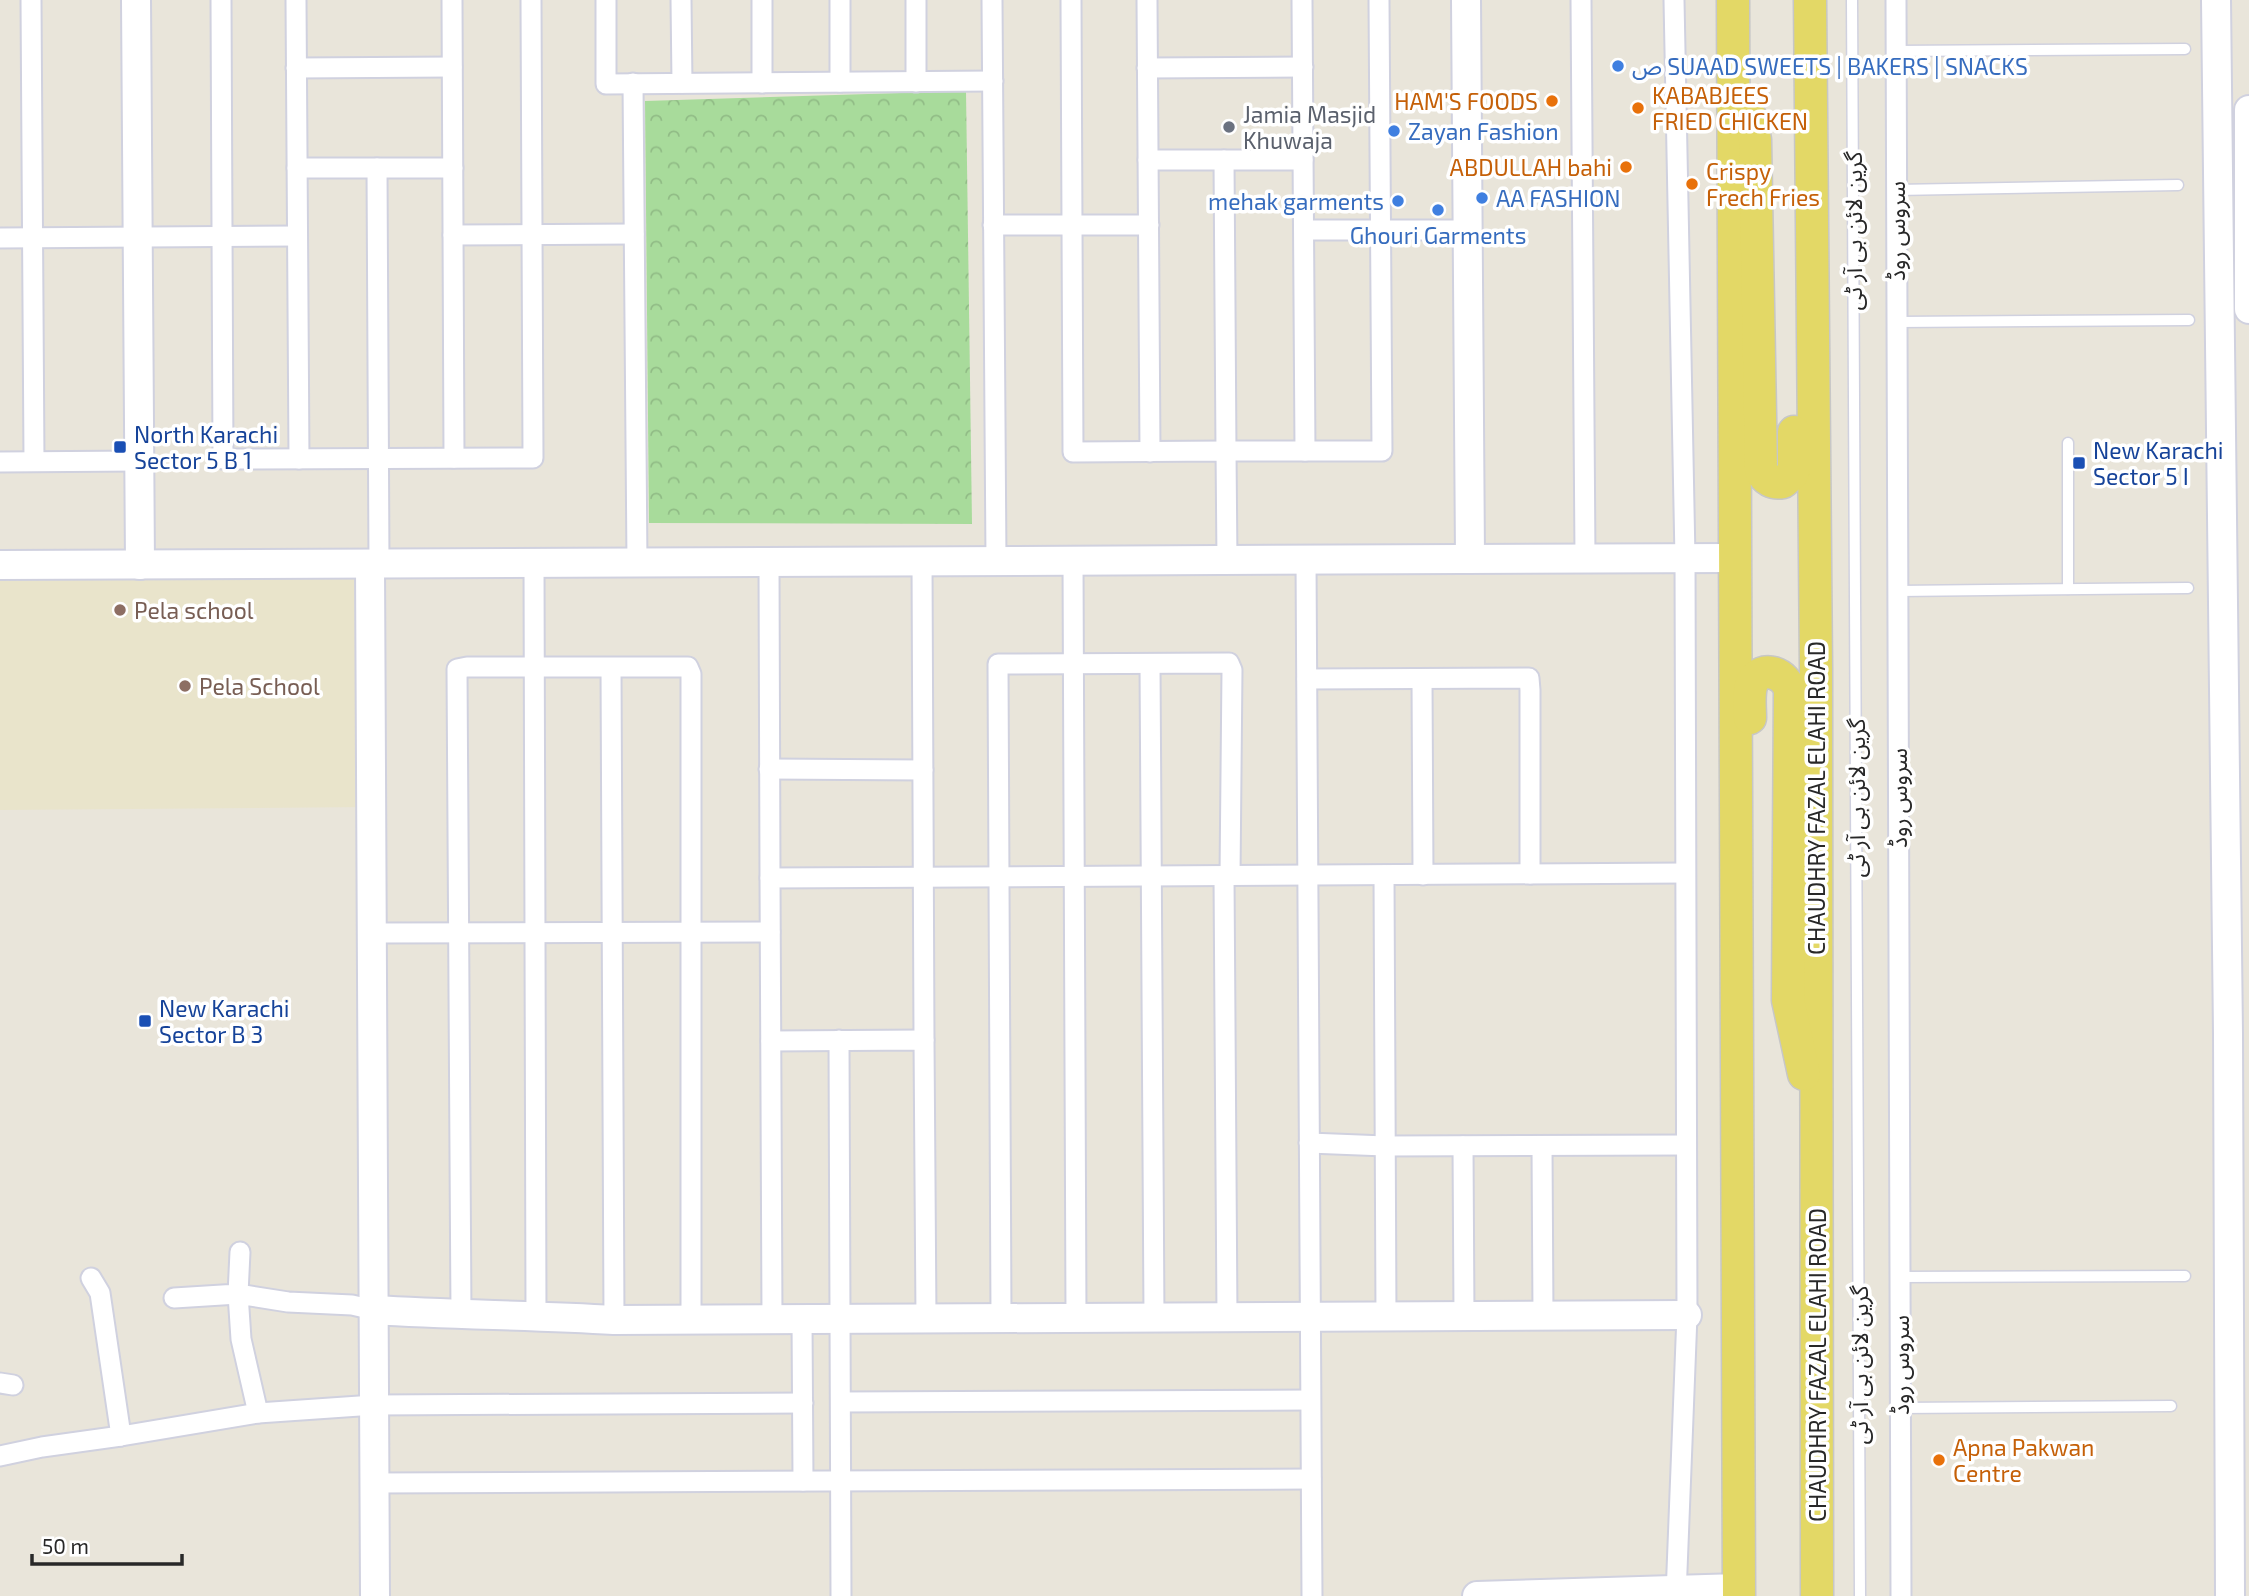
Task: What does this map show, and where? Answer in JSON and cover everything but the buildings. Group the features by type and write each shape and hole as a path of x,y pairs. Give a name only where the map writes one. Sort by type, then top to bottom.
{"main road":[{"name":"CHAUDHRY FAZAL ELAHI ROAD","path":"1810,0 1816,668 1817,1596"},
{"path":"1732,8 1755,140 1761,470 1767,479 1777,483 1788,479 1794,469 1795,125 1810,43"},
{"path":"1732,8 1739,1592"},
{"path":"1737,1051 1749,951 1750,690 1761,674 1774,672 1786,679 1790,691 1788,1000 1817,1133"}],"street":[{"path":"31,0 34,461"},
{"path":"136,0 140,565"},
{"path":"221,0 223,459 533,458 531,0"},
{"path":"296,0 299,459"},
{"path":"452,0 454,458"},
{"path":"606,0 607,84 993,81"},
{"path":"681,0 682,83"},
{"path":"762,0 762,83"},
{"path":"840,0 840,82"},
{"path":"916,0 916,82"},
{"path":"992,0 996,561"},
{"path":"1071,0 1073,452 1382,451 1379,0"},
{"path":"1147,0 1150,452"},
{"path":"1302,0 1305,451"},
{"path":"1466,0 1470,559"},
{"path":"1581,0 1585,558"},
{"path":"1674,0 1685,558 1687,1315 1676,1594"},
{"name":"سروس روڈ","path":"1896,0 1901,1596"},
{"path":"2216,0 2239,1035 2230,1596"},
{"path":"1147,68 1303,67"},
{"path":"296,68 452,68"},
{"path":"633,83 637,562"},
{"path":"2249,110 2249,309"},
{"path":"1148,160 1303,160"},
{"path":"1224,160 1227,560"},
{"path":"297,168 453,168"},
{"path":"375,1596 372,933 378,458 377,168"},
{"path":"993,225 1149,225"},
{"path":"1304,230 1468,230"},
{"path":"453,235 634,234"},
{"path":"0,238 297,236"},
{"path":"0,462 139,461"},
{"path":"0,565 1734,558"},
{"path":"1306,559 1312,1596"},
{"path":"922,561 926,1319"},
{"path":"1073,561 1076,1318"},
{"path":"769,562 772,1319"},
{"path":"534,563 536,1315"},
{"path":"1002,1318 998,664 1229,663 1227,1317"},
{"path":"1150,664 1154,1318"},
{"path":"461,1315 457,669 688,667 691,674 691,1320"},
{"path":"611,668 614,1320"},
{"path":"1422,678 1423,875"},
{"path":"1307,679 1528,678 1530,874"},
{"path":"769,769 923,770"},
{"path":"770,877 1685,873"},
{"path":"1384,875 1386,1317"},
{"path":"372,933 770,932"},
{"path":"839,1040 841,1596"},
{"path":"771,1041 925,1040"},
{"path":"1309,1143 1385,1146 1686,1145"},
{"path":"1463,1146 1464,1316"},
{"path":"1542,1146 1543,1316"},
{"path":"240,1252 238,1294 241,1339 258,1413"},
{"path":"91,1278 100,1293 121,1436"},
{"path":"174,1298 238,1294 288,1301 352,1305 374,1310 614,1320 1687,1315"},
{"path":"802,1319 803,1481"},
{"path":"841,1402 1310,1400"},
{"path":"0,1456 258,1413 374,1405 803,1403"},
{"path":"374,1483 1311,1479"},
{"path":"1477,1596 1739,1592"}],"lane":[{"name":"گرین لائن بی آر ٹی","path":"1852,0 1860,1596"},
{"path":"1896,51 2185,49"},
{"path":"1896,190 2179,185"},
{"path":"1897,322 2189,320"},
{"path":"2068,443 2068,589"},
{"path":"1898,590 2188,588"},
{"path":"1900,1277 2185,1276"},
{"path":"1900,1408 2171,1406"}],"shaded area":[{"name":"Pela School","path":"370,564 371,807 0,810 0,566"}],"green space":[{"path":"966,91 972,524 649,523 645,101"}],"place":[{"name":"ص SUAAD SWEETS | BAKERS | SNACKS","path":"1618,66"},
{"name":"HAM'S FOODS","path":"1552,101"},
{"name":"KABABJEES FRIED CHICKEN","path":"1638,108"},
{"name":"Jamia Masjid Khuwaja","path":"1229,127"},
{"name":"Zayan Fashion","path":"1394,131"},
{"name":"ABDULLAH bahi","path":"1626,167"},
{"name":"Crispy Frech Fries","path":"1692,184"},
{"name":"AA FASHION","path":"1482,198"},
{"name":"mehak garments","path":"1398,201"},
{"name":"Ghouri Garments","path":"1438,210"},
{"name":"North Karachi Sector 5 B 1","path":"120,447"},
{"name":"New Karachi Sector 5 I","path":"2079,463"},
{"name":"Pela school","path":"120,610"},
{"name":"Pela School","path":"185,686"},
{"name":"New Karachi Sector B 3","path":"145,1021"},
{"name":"Apna Pakwan Centre","path":"1939,1460"}]}
